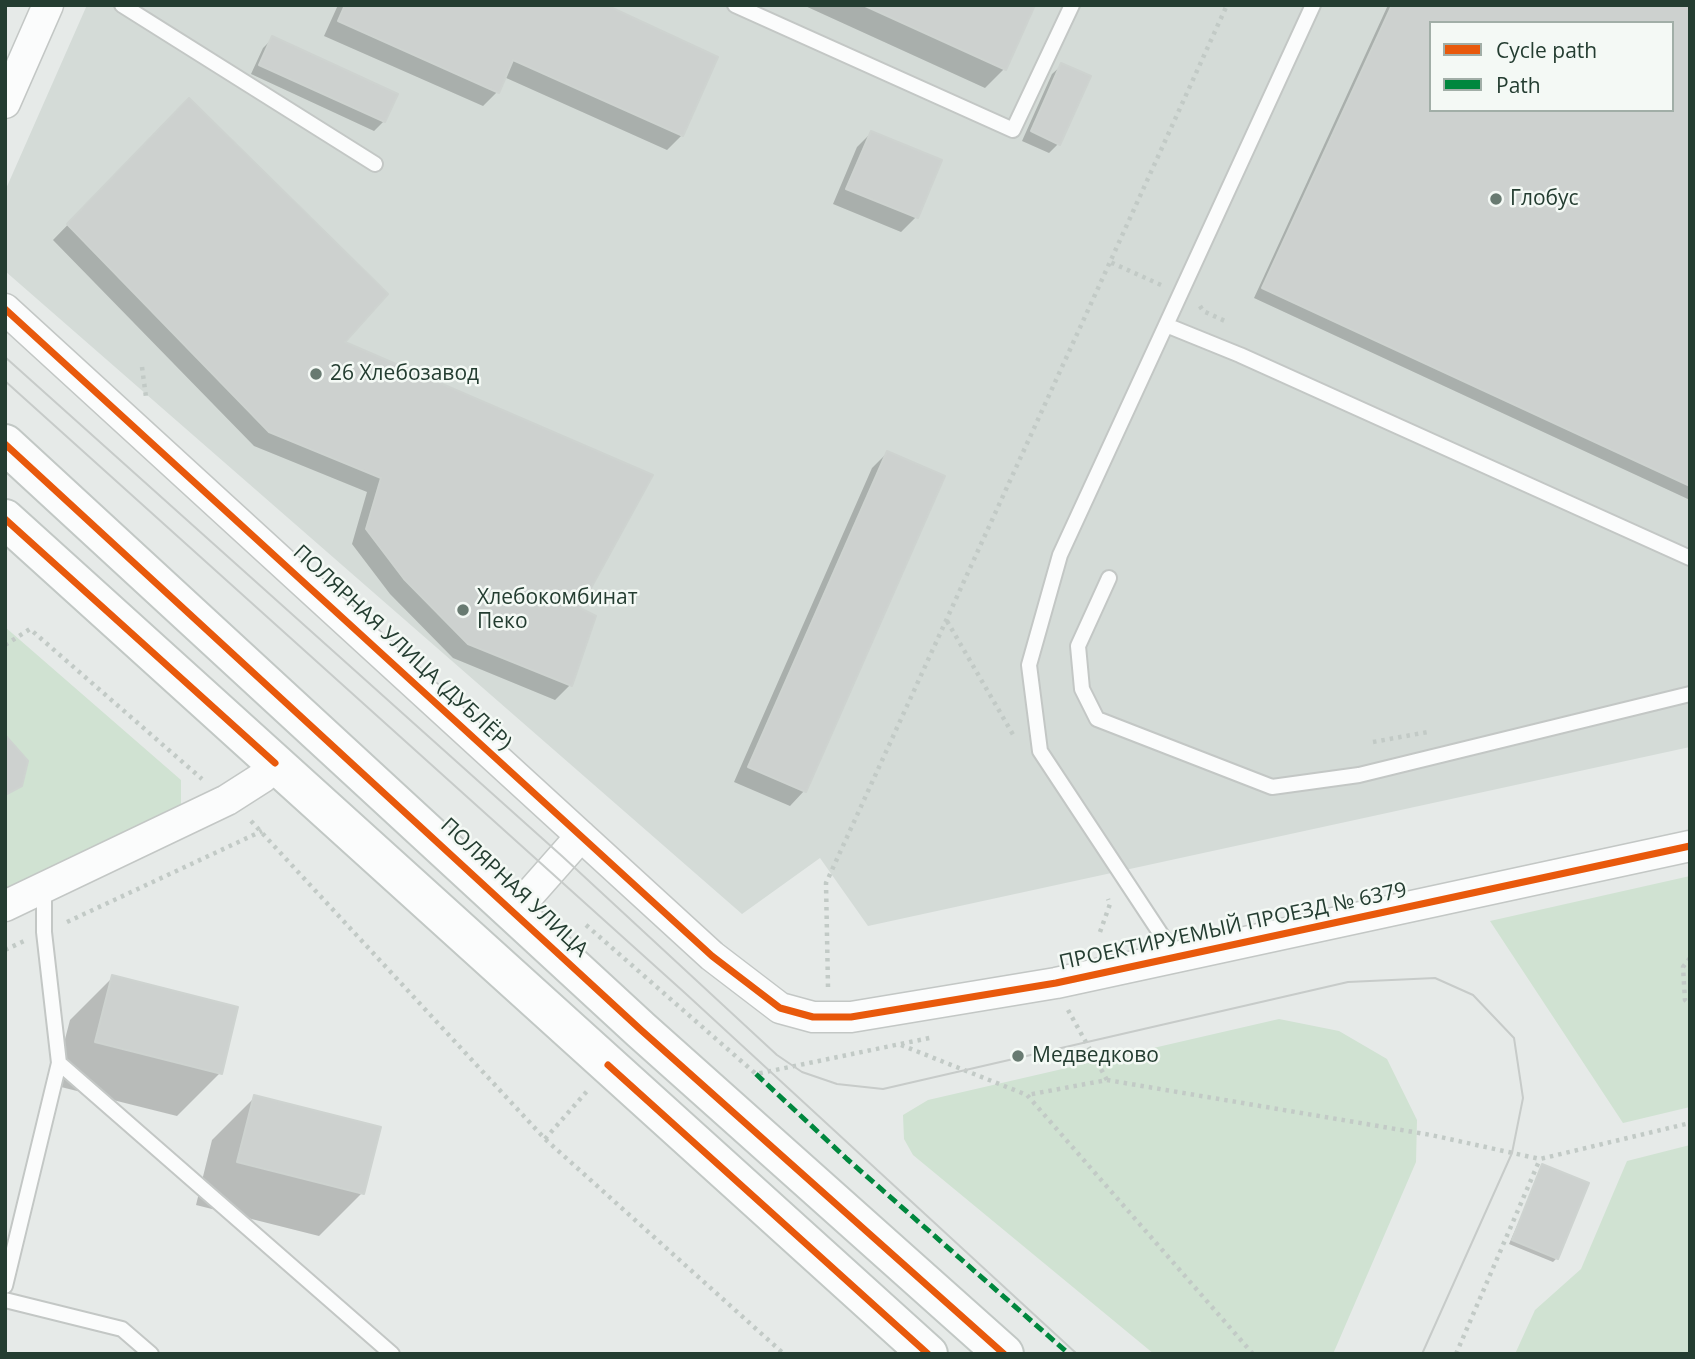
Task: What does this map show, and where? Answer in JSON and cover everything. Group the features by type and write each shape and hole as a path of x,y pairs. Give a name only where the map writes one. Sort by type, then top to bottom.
{"main road":[{"name":"ПОЛЯРНАЯ УЛИЦА","path":"5,444 641,1030 1004,1354"},
{"path":"5,519 928,1354"}],"street":[{"path":"5,103 48,5"},
{"name":"ПОЛЯРНАЯ УЛИЦА (ДУБЛЁР)","path":"5,309 712,956 780,1008"},
{"path":"5,906 227,800 263,777 275,763"},
{"path":"514,912 581,836"},
{"name":"ПРОЕКТИРУЕМЫЙ ПРОЕЗД № 6379","path":"780,1008 813,1017 851,1017 1056,983 1690,846"}],"lane":[{"path":"122,5 375,164"},
{"path":"735,5 1013,131 1072,5"},
{"path":"1176,957 1040,751 1029,665 1060,555 1313,5"},
{"path":"1166,325 1240,355 1690,558"},
{"path":"1109,578 1078,646 1082,689 1097,719 1272,787 1359,775 1690,694"},
{"path":"5,1286 59,1063 44,932 44,889"},
{"path":"59,1063 392,1354"},
{"path":"5,1300 122,1329 151,1354"}],"path":[{"path":"828,995 826,883 1227,5"},
{"path":"1110,262 1165,287"},
{"path":"5,645 30,629 262,831 545,1139 784,1354"},
{"path":"5,950 262,831"},
{"path":"586,925 670,998"},
{"path":"1690,958 1683,967 1685,1000 1690,1005"},
{"path":"900,1044 1027,1095 1253,1354"},
{"path":"1027,1095 1107,1080 1431,1135 1540,1159 1690,1123"},
{"path":"545,1139 595,1081"},
{"path":"1456,1354 1540,1159"}],"shaded area":[{"path":"87,5 1690,5 1690,747 868,926 820,858 742,914 5,271 5,191"}],"green space":[{"path":"5,627 181,780 181,808 5,889"},
{"path":"1690,876 1690,1107 1623,1123 1490,921"},
{"path":"1279,1019 1339,1031 1387,1059 1417,1120 1416,1162 1333,1354 1154,1354 913,1155 904,1139 903,1115 928,1100"},
{"path":"1690,1145 1690,1354 1515,1354 1535,1310 1581,1269 1627,1161"}],"building":[{"path":"345,5 606,5 718,57 683,136 513,60 499,93 338,21"},
{"path":"863,5 1035,5 1006,70"},
{"name":"Глобус","path":"1392,5 1690,5 1690,486 1262,288"},
{"path":"272,36 398,94 385,122 259,65"},
{"path":"1061,63 1091,76 1060,145 1031,131"},
{"name":"26 Хлебозавод","path":"189,98 388,294 345,342 653,475 580,608 596,616 572,686 468,644 404,579 366,529 381,478 269,432 67,224"},
{"path":"871,131 942,160 918,218 846,189"},
{"path":"887,451 945,476 806,792 748,767"},
{"path":"5,735 28,761 22,786 5,795"},
{"path":"112,975 238,1007 222,1074 95,1042"},
{"path":"254,1095 381,1127 364,1194 237,1162"},
{"path":"1542,1164 1589,1183 1558,1259 1512,1240"}],"tram line":[{"path":"5,357 563,857 777,1055 802,1072 837,1084 883,1089 1348,982 1435,978 1473,995 1514,1038 1523,1098 1512,1153 1422,1354"},
{"path":"5,381 685,993 1077,1354"}],"marked path":[{"path":"756,1074 847,1159 1069,1354"}],"cycle path":[{"path":"5,309 712,956 780,1008 813,1017 851,1017 1056,983 1690,846"},
{"path":"5,444 641,1030 1004,1354"},
{"path":"5,519 275,763"},
{"path":"608,1065 928,1354"}],"place":[{"name":"Глобус","path":"1496,199"},
{"name":"26 Хлебозавод","path":"316,374"},
{"name":"Хлебокомбинат Пеко","path":"463,610"},
{"name":"Медведково","path":"1018,1056"}]}
